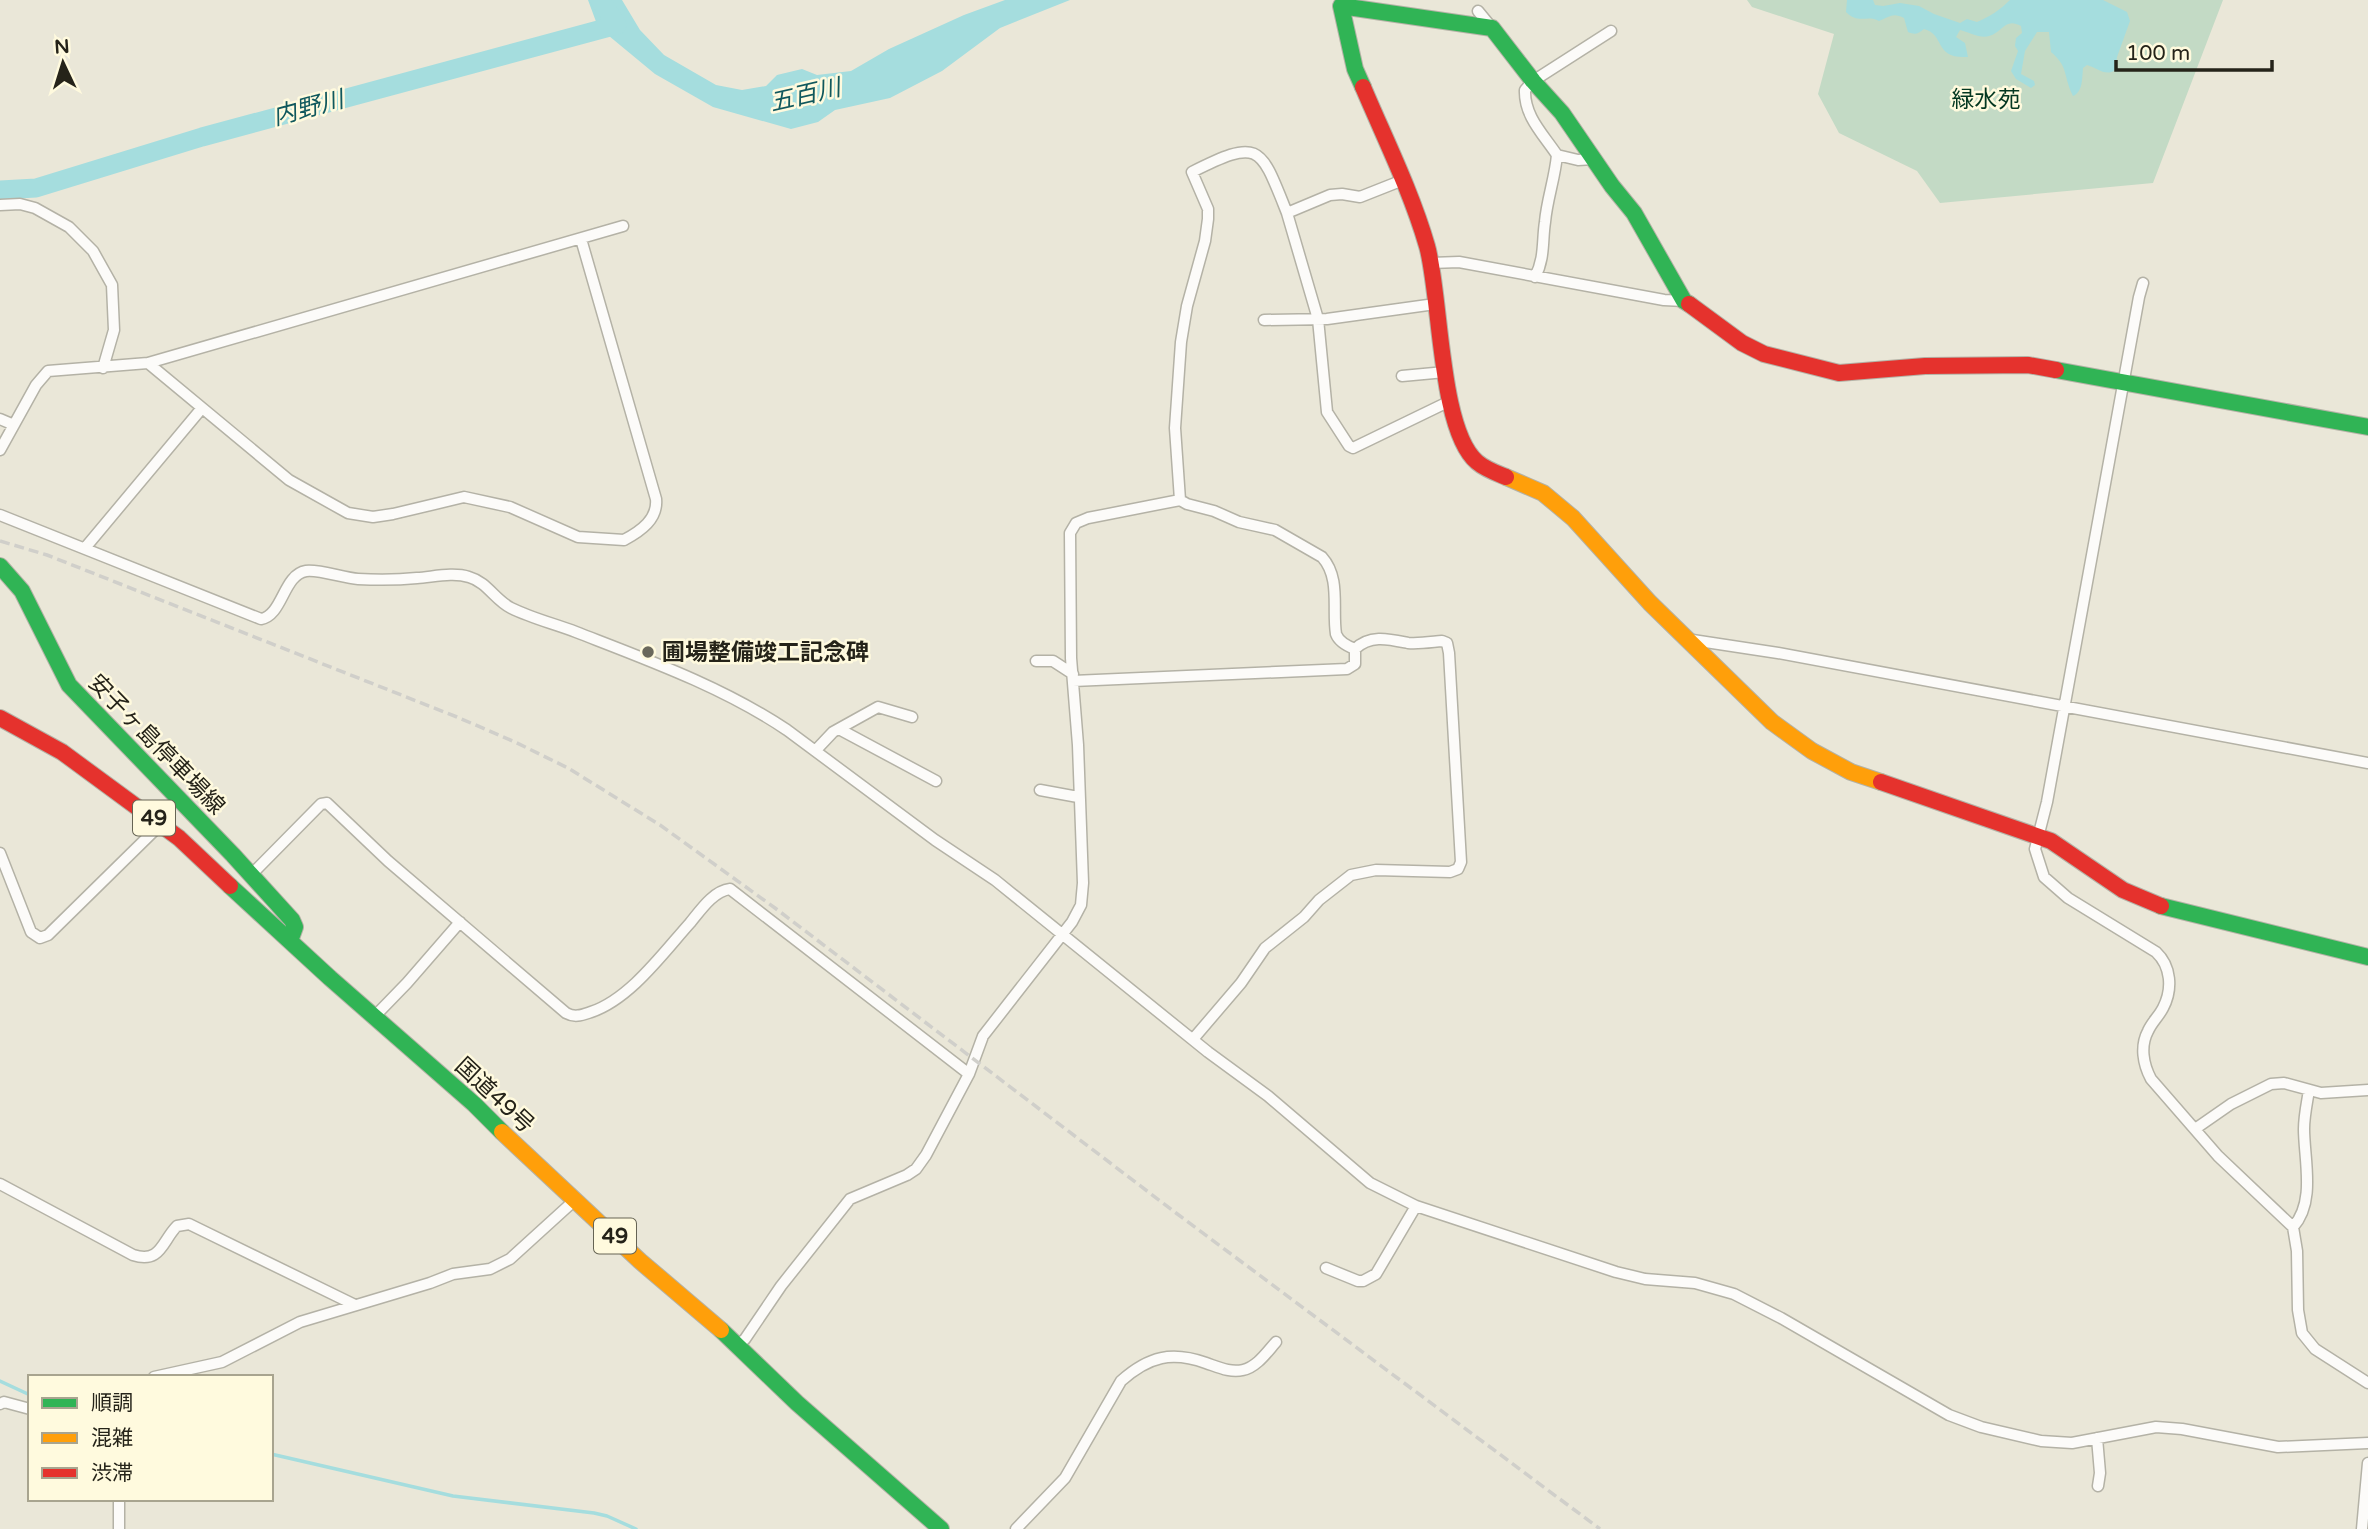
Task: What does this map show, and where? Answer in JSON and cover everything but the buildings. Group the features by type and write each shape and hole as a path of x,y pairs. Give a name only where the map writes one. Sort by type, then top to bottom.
{"main road":[{"path":"2368,427 2015,365 1925,366 1839,373 1764,354 1742,343 1684,301 1634,213 1562,113 1492,28 1342,6 1355,69 1402,180 1431,263 1450,401 1463,442 1476,461 1494,472 1543,493 1573,518 1685,639 1772,722 1826,759 1870,779 2037,834 2060,845 2123,890 2146,902 2368,957"},
{"name":"安子ヶ島停車場線","path":"0,566 11,575 26,596 51,655 69,685 292,920 295,927 290,941"},
{"name":"国道49号","path":"0,718 62,752 161,824 219,873 290,941 474,1104 640,1261 738,1345 797,1404 942,1529"}],"street":[{"path":"1478,11 1492,28"},
{"path":"1535,276 1544,251 1545,221 1557,155 1525,105 1525,90 1533,81 1611,31"},
{"path":"1180,500 1175,428 1181,342 1187,306 1209,219 1208,209 1192,172 1235,153 1253,152 1261,158 1287,213 1318,319 1327,412 1351,448 1450,401"},
{"path":"1557,155 1578,160 1594,159"},
{"path":"1287,213 1330,195 1360,197 1402,180"},
{"path":"0,205 20,204 35,208 69,227 93,251 112,285 114,330 103,368"},
{"path":"0,450 40,380 48,371 148,363 623,226"},
{"path":"148,363 289,480 348,513 373,517 464,497 510,507 578,537 628,539 654,517 656,499 581,239"},
{"path":"1431,263 1459,262 1664,300 1684,301"},
{"path":"2143,283 2047,802 2035,849 2041,871 2048,882 2068,898 2155,951 2164,960 2169,980 2168,999 2147,1032 2143,1049 2144,1061 2151,1079 2218,1156 2293,1227 2302,1333 2315,1349 2368,1383"},
{"path":"1264,320 1318,319 1435,304"},
{"path":"1402,376 1445,372"},
{"path":"85,548 202,408"},
{"path":"0,419 14,425"},
{"path":"738,1345 746,1339 781,1286 850,1199 916,1169 969,1074 983,1036 1077,914 1082,898 1078,746 1073,677 1072,528 1088,518 1180,500 1239,522 1275,530 1322,557 1329,564 1334,582 1336,634 1342,643 1354,649"},
{"path":"0,515 261,619 270,615 296,576 303,571 366,579 414,579 452,575 469,577 483,584 513,609 724,693 764,714 935,840 995,880 1284,1109 1370,1183 1416,1206 1616,1272 1645,1279 1695,1283 1734,1294 1949,1415 1981,1426 2058,1443 2156,1427 2182,1429 2265,1446 2368,1443"},
{"path":"1036,661 1053,662 1073,677 1348,669 1355,664 1354,649 1368,640 1385,638 1417,643 1442,641 1449,647 1460,866 1456,871 1450,872 1377,870 1351,876 1319,900 1304,917 1265,948 1241,983 1194,1038"},
{"path":"1685,639 1779,653 2368,763"},
{"path":"816,750 832,732 878,708 912,717"},
{"path":"839,729 936,781"},
{"path":"1040,790 1078,797"},
{"path":"251,875 321,804 327,803 388,861 566,1013 578,1016 600,1009 615,1000 642,977 708,902 722,890 730,889 969,1074"},
{"path":"0,853 25,919 32,932 40,938 48,935 161,824"},
{"path":"375,1016 407,984 460,922"},
{"path":"2195,1129 2231,1104 2266,1085 2284,1083 2321,1093 2368,1090"},
{"path":"2293,1227 2301,1216 2308,1182 2304,1132 2309,1090"},
{"path":"0,1184 133,1255 145,1257 157,1253 177,1226 189,1224 355,1305"},
{"path":"163,1375 222,1363 300,1322 453,1274 499,1266 576,1199"},
{"path":"1326,1268 1358,1281 1376,1274 1416,1206"},
{"path":"1017,1529 1065,1478 1121,1381 1131,1372 1149,1362 1171,1356 1183,1356 1222,1369 1242,1370 1264,1356 1276,1342"},
{"path":"1,1402 28,1409"},
{"path":"2097,1438 2101,1473 2098,1486"},
{"path":"2362,1529 2368,1463"},
{"path":"119,1501 119,1529"}],"green space":[{"name":"緑水苑","path":"1747,0 2223,0 2153,183 1940,203 1917,171 1839,133 1818,94 1834,34 1752,7"}],"water":[{"name":"五百川","path":"588,0 622,0 640,30 664,55 716,85 742,90 766,86 777,75 802,69 817,75 851,71 889,49 964,15 1005,0 1070,0 1000,28 942,71 890,98 835,110 818,122 791,129 713,107 655,74 603,31 571,40 570,37 598,27"},
{"path":"1847,0 1873,0 1875,5 1883,6 1900,3 1919,6 1960,23 1967,19 1977,22 2010,0 2103,0 2127,12 2130,21 2115,70 2105,72 2087,65 2083,68 2080,88 2073,96 2063,67 2051,52 2049,32 2037,32 2025,51 2021,74 2034,81 2035,85 2031,88 2016,79 2011,71 2018,51 2015,46 2016,38 2022,33 2021,26 2011,23 1986,37 1960,30 1956,37 1965,43 1968,57 1957,57 1944,51 1931,32 1924,29 1913,34 1908,32 1904,18 1900,16 1879,21 1851,16 1846,12"}],"waterway":[{"name":"内野川","path":"0,190 36,188 202,137 617,25 600,0"},
{"path":"0,1381 28,1394"},
{"path":"273,1454 453,1496 594,1513 636,1529"}],"railway":[{"path":"0,541 47,555 457,717 568,768 660,825 775,908 1176,1213 1600,1529"}],"traffic: fast":[{"path":"1363,87 1355,69 1341,6 1492,28 1562,113 1634,213 1684,301 1689,304"},
{"path":"2056,370 2368,427"},
{"path":"0,566 22,591 69,685 292,920 295,927 290,941"},
{"path":"230,886 502,1132"},
{"path":"2161,906 2368,957"},
{"path":"721,1330 797,1403 941,1529"}],"traffic: slow":[{"path":"1506,477 1543,493 1573,518 1650,603 1772,722 1812,751 1851,772 1881,782"},
{"path":"502,1132 640,1261 721,1330"}],"traffic: jam":[{"path":"1363,87 1406,185 1427,246 1448,393 1455,422 1465,446 1477,462 1506,477"},
{"path":"1689,304 1742,343 1764,354 1839,373 1925,366 2028,365 2056,370"},
{"path":"0,718 62,752 179,838 230,886"},
{"path":"1881,782 2051,841 2123,890 2161,906"}],"place":[{"name":"圃場整備竣工記念碑","path":"648,652"}]}
